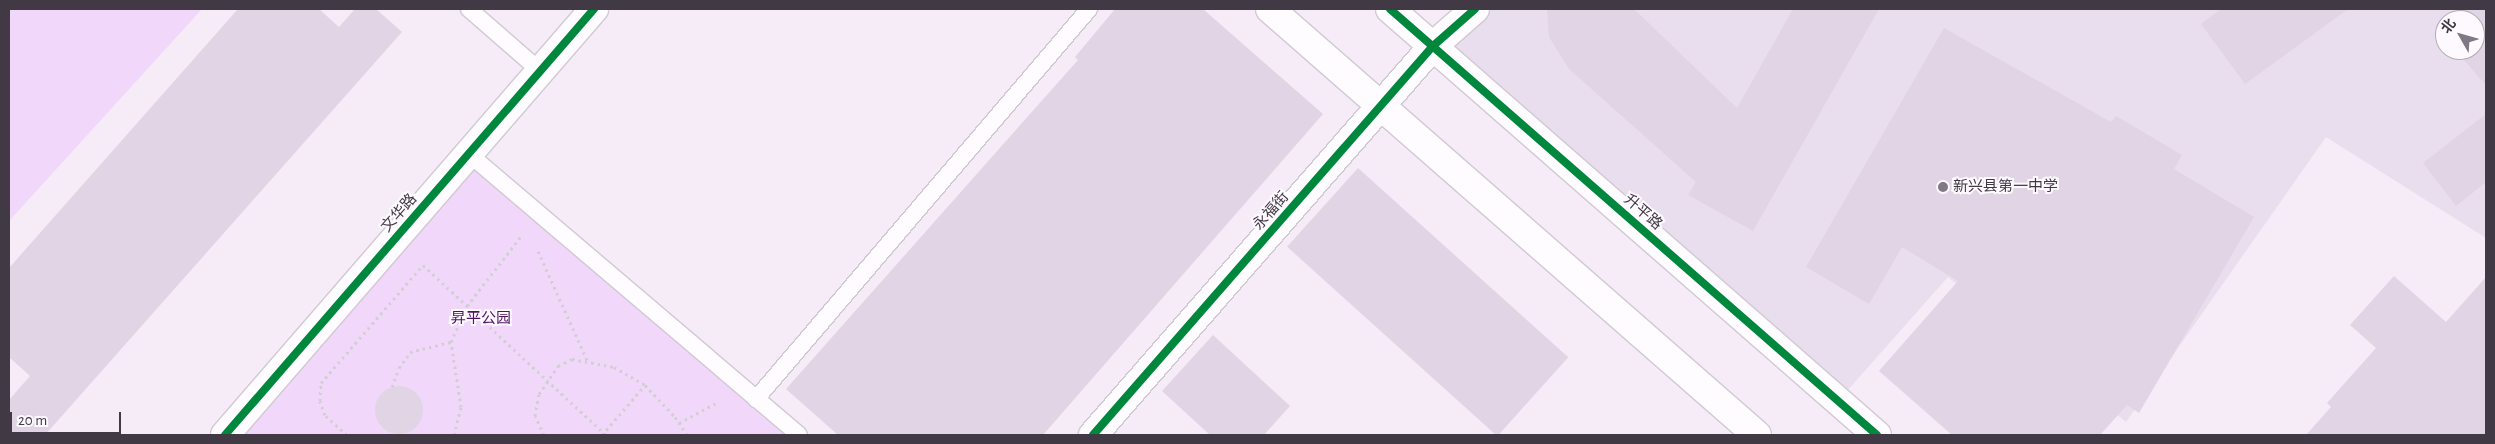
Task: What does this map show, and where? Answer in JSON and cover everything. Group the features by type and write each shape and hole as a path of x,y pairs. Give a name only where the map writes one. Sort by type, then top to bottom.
{"street":[{"name":"文华路","path":"225,435 594,9"},
{"path":"1270,9 1757,435"},
{"name":"升平路","path":"1390,9 1878,435"},
{"name":"永福街","path":"1093,435 1433,46 1475,9"}],"lane":[{"path":"469,9 540,71"},
{"path":"756,399 1088,9"},
{"path":"469,154 799,435"}],"path":[{"path":"454,435 461,407 451,342 467,306 539,214"},
{"path":"528,228 587,360"},
{"path":"347,435 324,415 320,401 321,383 423,265 604,435 645,385"},
{"path":"392,387 399,368 410,352 451,342"},
{"path":"544,435 535,416 539,394 558,366 572,359 587,360 614,367 645,385 679,423 687,435"},
{"path":"679,423 743,388"}],"shaded area":[{"name":"新兴县第一中学","path":"1475,9 2486,9 2486,238 2326,137 2126,422 1948,277 1838,401 1433,46"}],"green space":[{"path":"9,9 202,9 9,221"},
{"name":"昇平公园","path":"469,154 799,435 225,435"}],"building":[{"path":"238,9 319,9 339,27 355,9 376,9 402,32 45,435 9,435 9,400 30,376 9,357 9,268"},
{"path":"1115,9 1203,9 1323,114 1043,435 838,435 786,389 1078,60 1075,57"},
{"path":"1547,9 1634,9 1737,108 1793,9 1879,9 1753,231 1688,195 1696,182 1569,69 1549,37"},
{"path":"2221,9 2348,9 2245,84 2201,24"},
{"path":"2486,9 2486,85 2464,60 2485,60 2485,10 2457,10"},
{"path":"1944,28 2111,122 2116,116 2182,155 2174,169 2254,217 2139,413 2127,405 2100,435 1952,435 1879,371 1958,281 1902,247 1869,304 1806,267"},
{"path":"2486,114 2486,182 2456,206 2423,163"},
{"path":"1358,168 1568,357 1498,435 1496,435 1287,247"},
{"path":"2394,276 2446,322 2486,277 2486,435 2306,435 2331,407 2327,403 2376,348 2350,325"},
{"path":"1213,335 1290,406 1264,435 1210,435 1162,391"},
{"path":"394,386 404,386 416,393 423,405 423,415 416,427 404,434 394,434 386,430 379,423 375,415 375,405 379,397 386,390"}],"cycle path":[{"path":"225,435 594,9"},
{"path":"1390,9 1877,435"},
{"path":"1093,435 1433,46 1475,9"}],"place":[{"name":"新兴县第一中学","path":"1943,187"}]}
